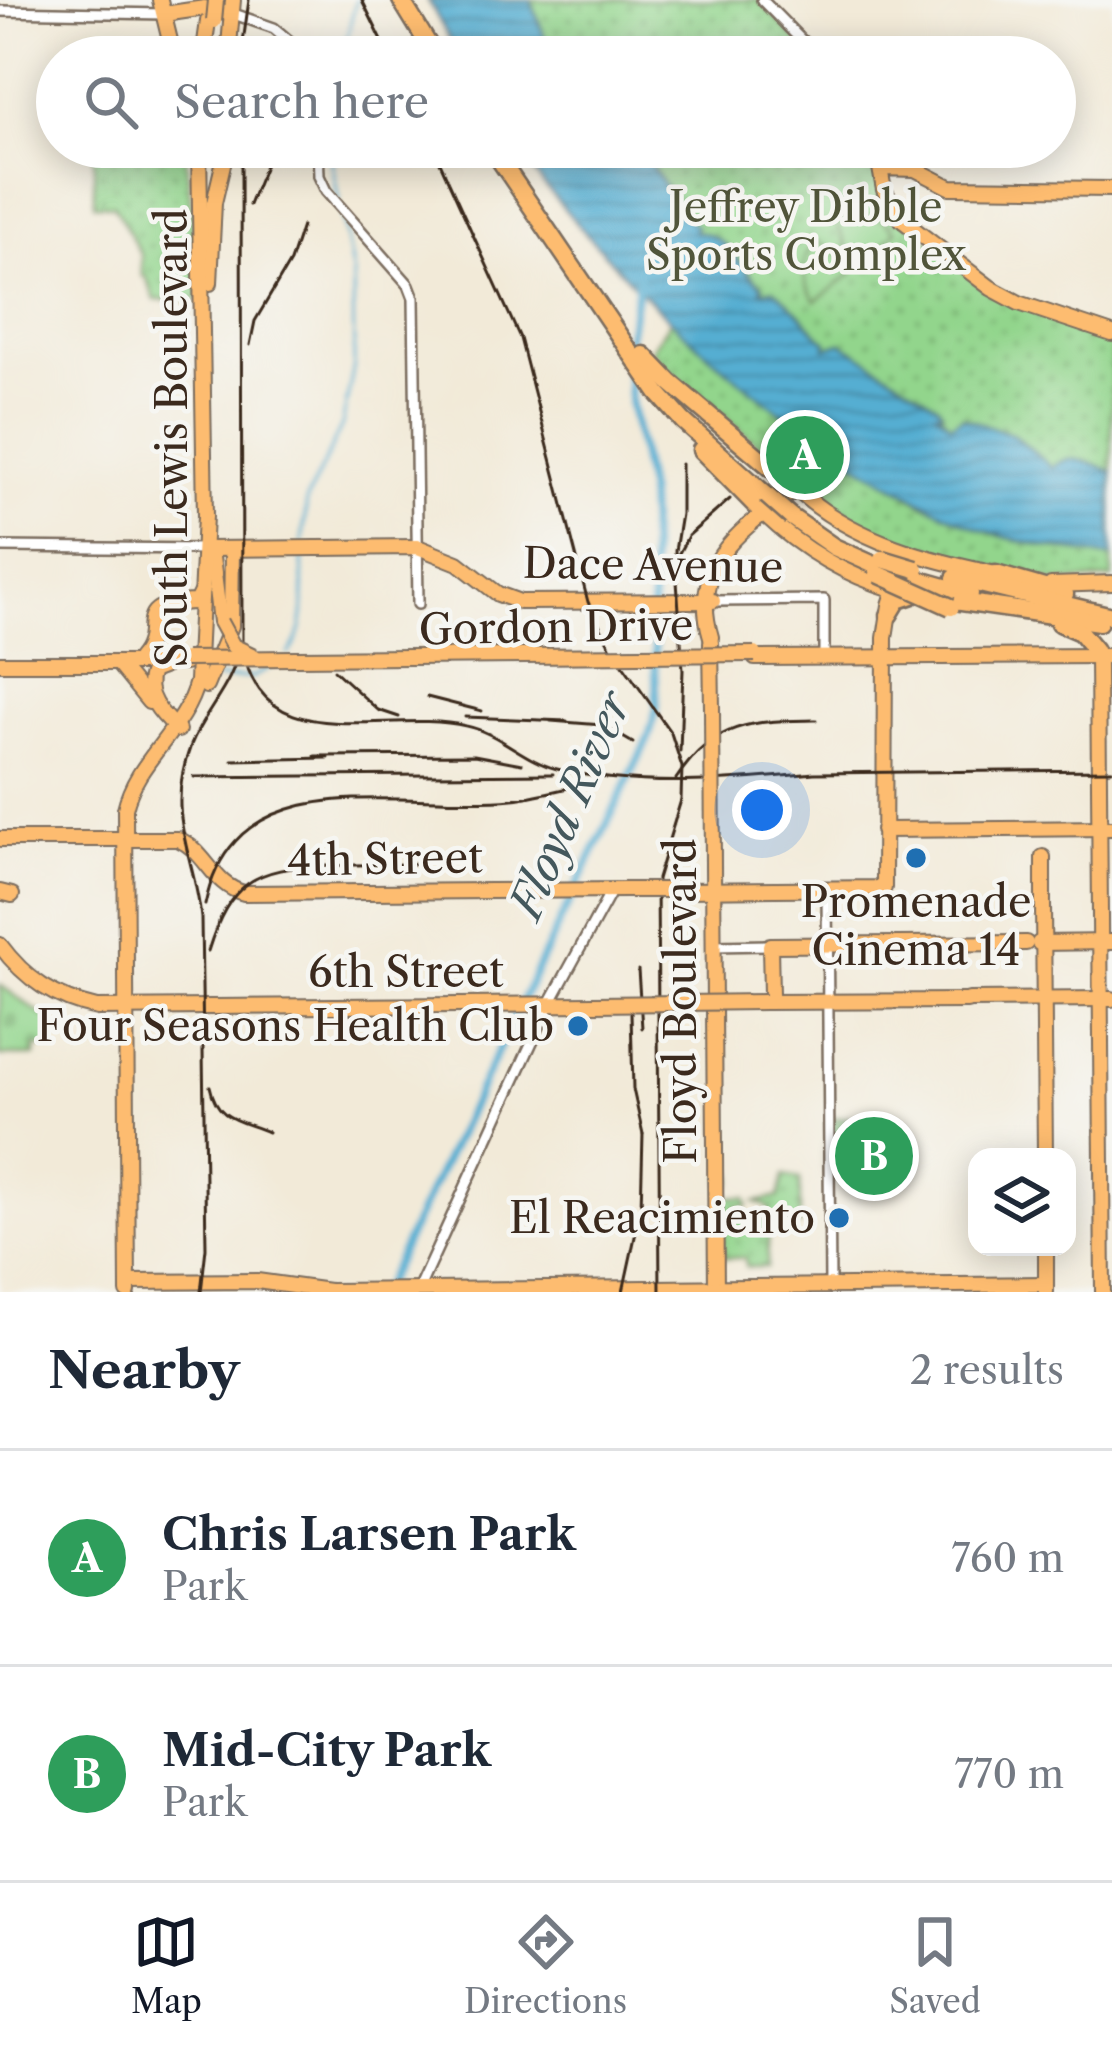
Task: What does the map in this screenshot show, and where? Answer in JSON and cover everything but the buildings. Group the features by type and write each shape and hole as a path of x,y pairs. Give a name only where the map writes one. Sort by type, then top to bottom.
{"highway":[{"path":"401,0 425,36"},
{"path":"410,0 428,36"},
{"path":"509,168 683,422 768,504 796,502"},
{"path":"660,388 835,536 951,607 1063,624 1096,651"},
{"path":"796,502 817,535 844,558 1109,618"},
{"path":"889,615 898,600 898,572"},
{"path":"996,574 1109,618"}],"main road":[{"path":"200,13 213,0"},
{"path":"165,8 200,13 232,6 230,36"},
{"name":"South Lewis Boulevard","path":"199,168 207,549"},
{"name":"South Lewis Boulevard","path":"128,1287 126,1062 133,1038 124,809 134,781 201,686 206,611 208,306 200,168"},
{"path":"208,306 214,203 222,168"},
{"path":"880,168 884,190 902,220 991,288 1011,300 1112,334"},
{"path":"892,168 915,170 950,187 1112,189"},
{"path":"768,504 813,553 898,572 996,574 1063,586 1112,583"},
{"name":"Floyd Boulevard","path":"716,1290 710,601 712,573 721,551 768,504"},
{"path":"277,658 238,649 206,611 207,549 418,547"},
{"name":"Dace Avenue","path":"418,547 458,563 484,585 520,602 710,601"},
{"path":"149,689 171,704 184,701 201,686 231,626 232,549"},
{"path":"898,572 879,652 883,830 1106,828"},
{"path":"139,659 146,651 148,604 206,611"},
{"path":"147,627 151,616 167,604"},
{"path":"183,661 155,646 154,619 172,607 206,611"},
{"path":"879,652 889,615"},
{"path":"1096,651 1092,666 1098,683"},
{"path":"1096,651 1106,828 1100,914 1106,942 1103,1292"},
{"name":"Gordon Drive","path":"0,660 118,664 277,658 1096,651"},
{"name":"Gordon Drive","path":"0,660 879,652"},
{"path":"176,727 152,700 148,678 155,668 183,661"},
{"path":"118,664 176,727"},
{"path":"1042,829 1043,902 1033,942 1044,999 1045,1148"},
{"name":"4th Street","path":"128,837 178,839 195,848 218,880 237,892 884,888 883,830"},
{"path":"0,839 128,837"},
{"path":"0,934 21,962 46,983 83,999 129,1006"},
{"path":"771,1000 770,945 1106,942"},
{"path":"0,945 25,974 51,992 84,1005 129,1006"},
{"name":"6th Street","path":"129,1006 1106,999"},
{"path":"128,1287 257,1281 322,1291 1046,1288 1046,1256"}],"street":[{"path":"762,0 797,36"},
{"path":"232,6 283,36"},
{"path":"0,11 165,8"},
{"path":"319,168 326,191 409,286 416,305 418,604"},
{"path":"0,547 207,549"},
{"name":"Dace Avenue","path":"710,601 824,600 824,653"},
{"path":"827,888 830,1290"},
{"path":"416,1290 612,890"},
{"path":"555,1002 612,890"},
{"path":"713,946 770,945"}],"green space":[{"name":"Jeffrey Dibble Sports Complex","path":"505,0 758,0 793,36 526,36"},
{"path":"94,168 187,168 200,300 155,300 142,276 141,255 114,205 94,204"},
{"path":"630,168 876,168 886,205 986,288 1112,336 1112,487 965,445 833,356 706,256"},
{"path":"851,214 882,218 896,231 863,264 848,249 836,221"},
{"path":"815,240 843,257 853,273 816,301 804,270"},
{"path":"671,320 802,430 923,504 1058,549 1112,557 1112,579 1055,582 894,544 830,510 820,489 798,479 663,364 651,349"},
{"path":"0,985 52,1022 52,1047 35,1047 35,1056 0,1056"},
{"path":"832,1118 898,1118 898,1141 916,1141 916,1170 832,1171"},
{"path":"733,1176 726,1184 726,1197 746,1198 748,1206 736,1206 733,1215 749,1224 769,1219 769,1207 756,1202 779,1197 784,1176 800,1179 800,1225 785,1225 785,1221 769,1226 767,1267 746,1267 745,1258 723,1258 722,1177"}],"water":[{"path":"428,0 531,0 544,36 448,36"},
{"path":"531,168 652,168 696,226 694,231 726,246 763,286 761,291 773,289 781,295 827,342 826,348 841,343 850,348 937,404 942,411 936,412 951,424 963,417 1014,435 1052,467 1074,460 1112,471 1112,557 1023,542 978,528 912,496 814,436 674,324"}],"waterway":[{"path":"347,36 356,0"},
{"path":"333,168 339,201"},
{"path":"302,543 307,499 342,425 354,365 353,275 342,216"},
{"name":"Floyd River","path":"628,341 639,279"},
{"name":"Floyd River","path":"382,1291 648,739 657,708 648,495 630,400 627,356"},
{"path":"289,654 303,618 302,553"},
{"path":"217,679 253,677 277,663"}],"railway":[{"path":"244,36 249,0"},
{"path":"362,0 380,36"},
{"path":"241,168 242,644 253,681 273,704 299,717 330,722 466,726 545,765 619,779 685,782 814,773 1112,770"},
{"path":"249,205 264,168"},
{"path":"443,168 520,338 588,602 611,648 671,733 682,767 681,800 657,879 660,1292"},
{"path":"250,345 255,321 290,262 302,226"},
{"path":"680,751 683,670 675,551 681,464"},
{"path":"678,555 688,536 730,499"},
{"path":"201,1292 206,1248 201,918 183,833 180,792 191,745 226,685 239,645"},
{"path":"334,670 378,710 399,717"},
{"path":"427,697 482,711"},
{"path":"465,717 567,721"},
{"path":"676,779 705,745 737,728 816,720"},
{"path":"551,721 602,725 633,743"},
{"path":"315,756 474,755 522,764"},
{"path":"232,760 328,758"},
{"path":"194,777 553,774"},
{"path":"205,905 222,859 250,828 286,810 328,801 512,799 593,782"},
{"path":"208,951 225,909 248,883 263,875 300,867 419,864"},
{"path":"638,970 642,1028"},
{"path":"631,1013 633,1089 643,1134"},
{"path":"210,1086 224,1113 268,1132"},
{"path":"623,1292 641,1209 643,1134"}],"place":[{"name":"Chris Larsen Park","path":"805,455"},
{"name":"Promenade Cinema 14","path":"916,858"},
{"name":"Four Seasons Health Club","path":"578,1026"},
{"name":"Mid-City Park","path":"874,1156"},
{"name":"El Reacimiento","path":"839,1218"}]}
